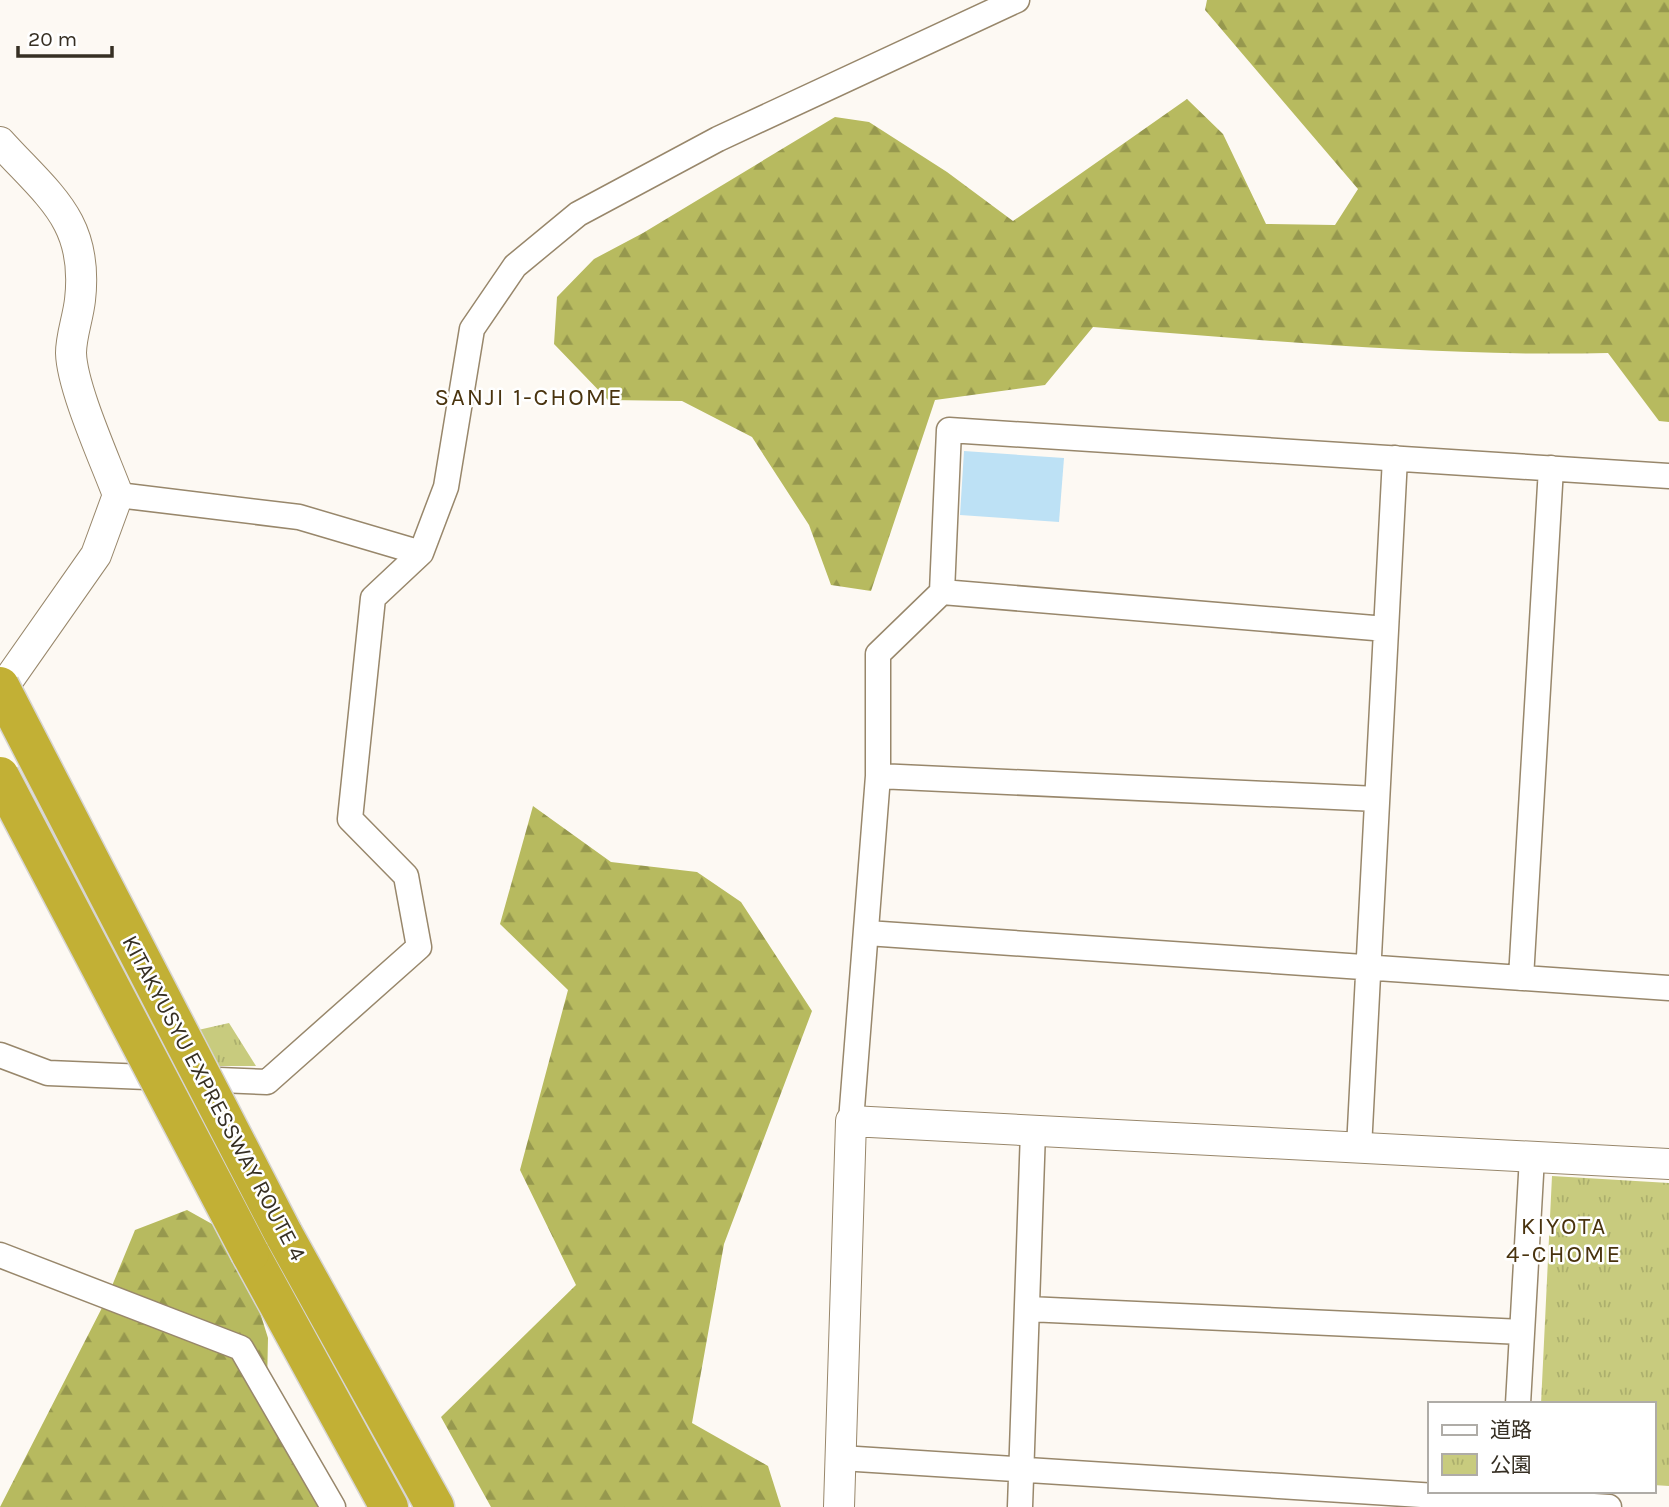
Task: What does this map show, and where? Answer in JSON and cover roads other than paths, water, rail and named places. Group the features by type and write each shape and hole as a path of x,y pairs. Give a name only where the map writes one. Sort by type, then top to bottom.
{"highway":[{"name":"KITAKYUSYU EXPRESSWAY ROUTE 4","path":"0,686 283,1233 435,1507"},
{"name":"KITAKYUSYU EXPRESSWAY ROUTE 4","path":"0,776 250,1253 389,1507"}],"street":[{"path":"0,1055 48,1073 267,1082 418,947 406,876 350,819 373,598 421,553 446,487 472,329 515,267 578,214 718,139 1017,0"},
{"path":"0,142 67,215 82,258 80,301 71,354 84,405 118,495 96,555 0,692"},
{"path":"839,1507 851,1121 878,776 878,654 942,592 949,430 1669,476"},
{"path":"1359,1148 1395,458"},
{"path":"1521,978 1551,468"},
{"path":"118,495 299,517 421,553"},
{"path":"942,592 1386,629"},
{"path":"878,776 1377,799"},
{"path":"867,933 1669,988"},
{"path":"851,1121 1669,1164"},
{"path":"1020,1507 1033,1131"},
{"path":"1518,1402 1532,1157"},
{"path":"0,1255 241,1348 332,1507"},
{"path":"1028,1310 1522,1332"},
{"path":"841,1458 1609,1507"}],"water":[{"path":"964,451 1064,458 1059,522 960,515"}],"district":[{"name":"SANJI 1-CHOME","path":"529,397"},
{"name":"KIYOTA 4-CHOME","path":"1564,1240"}]}
